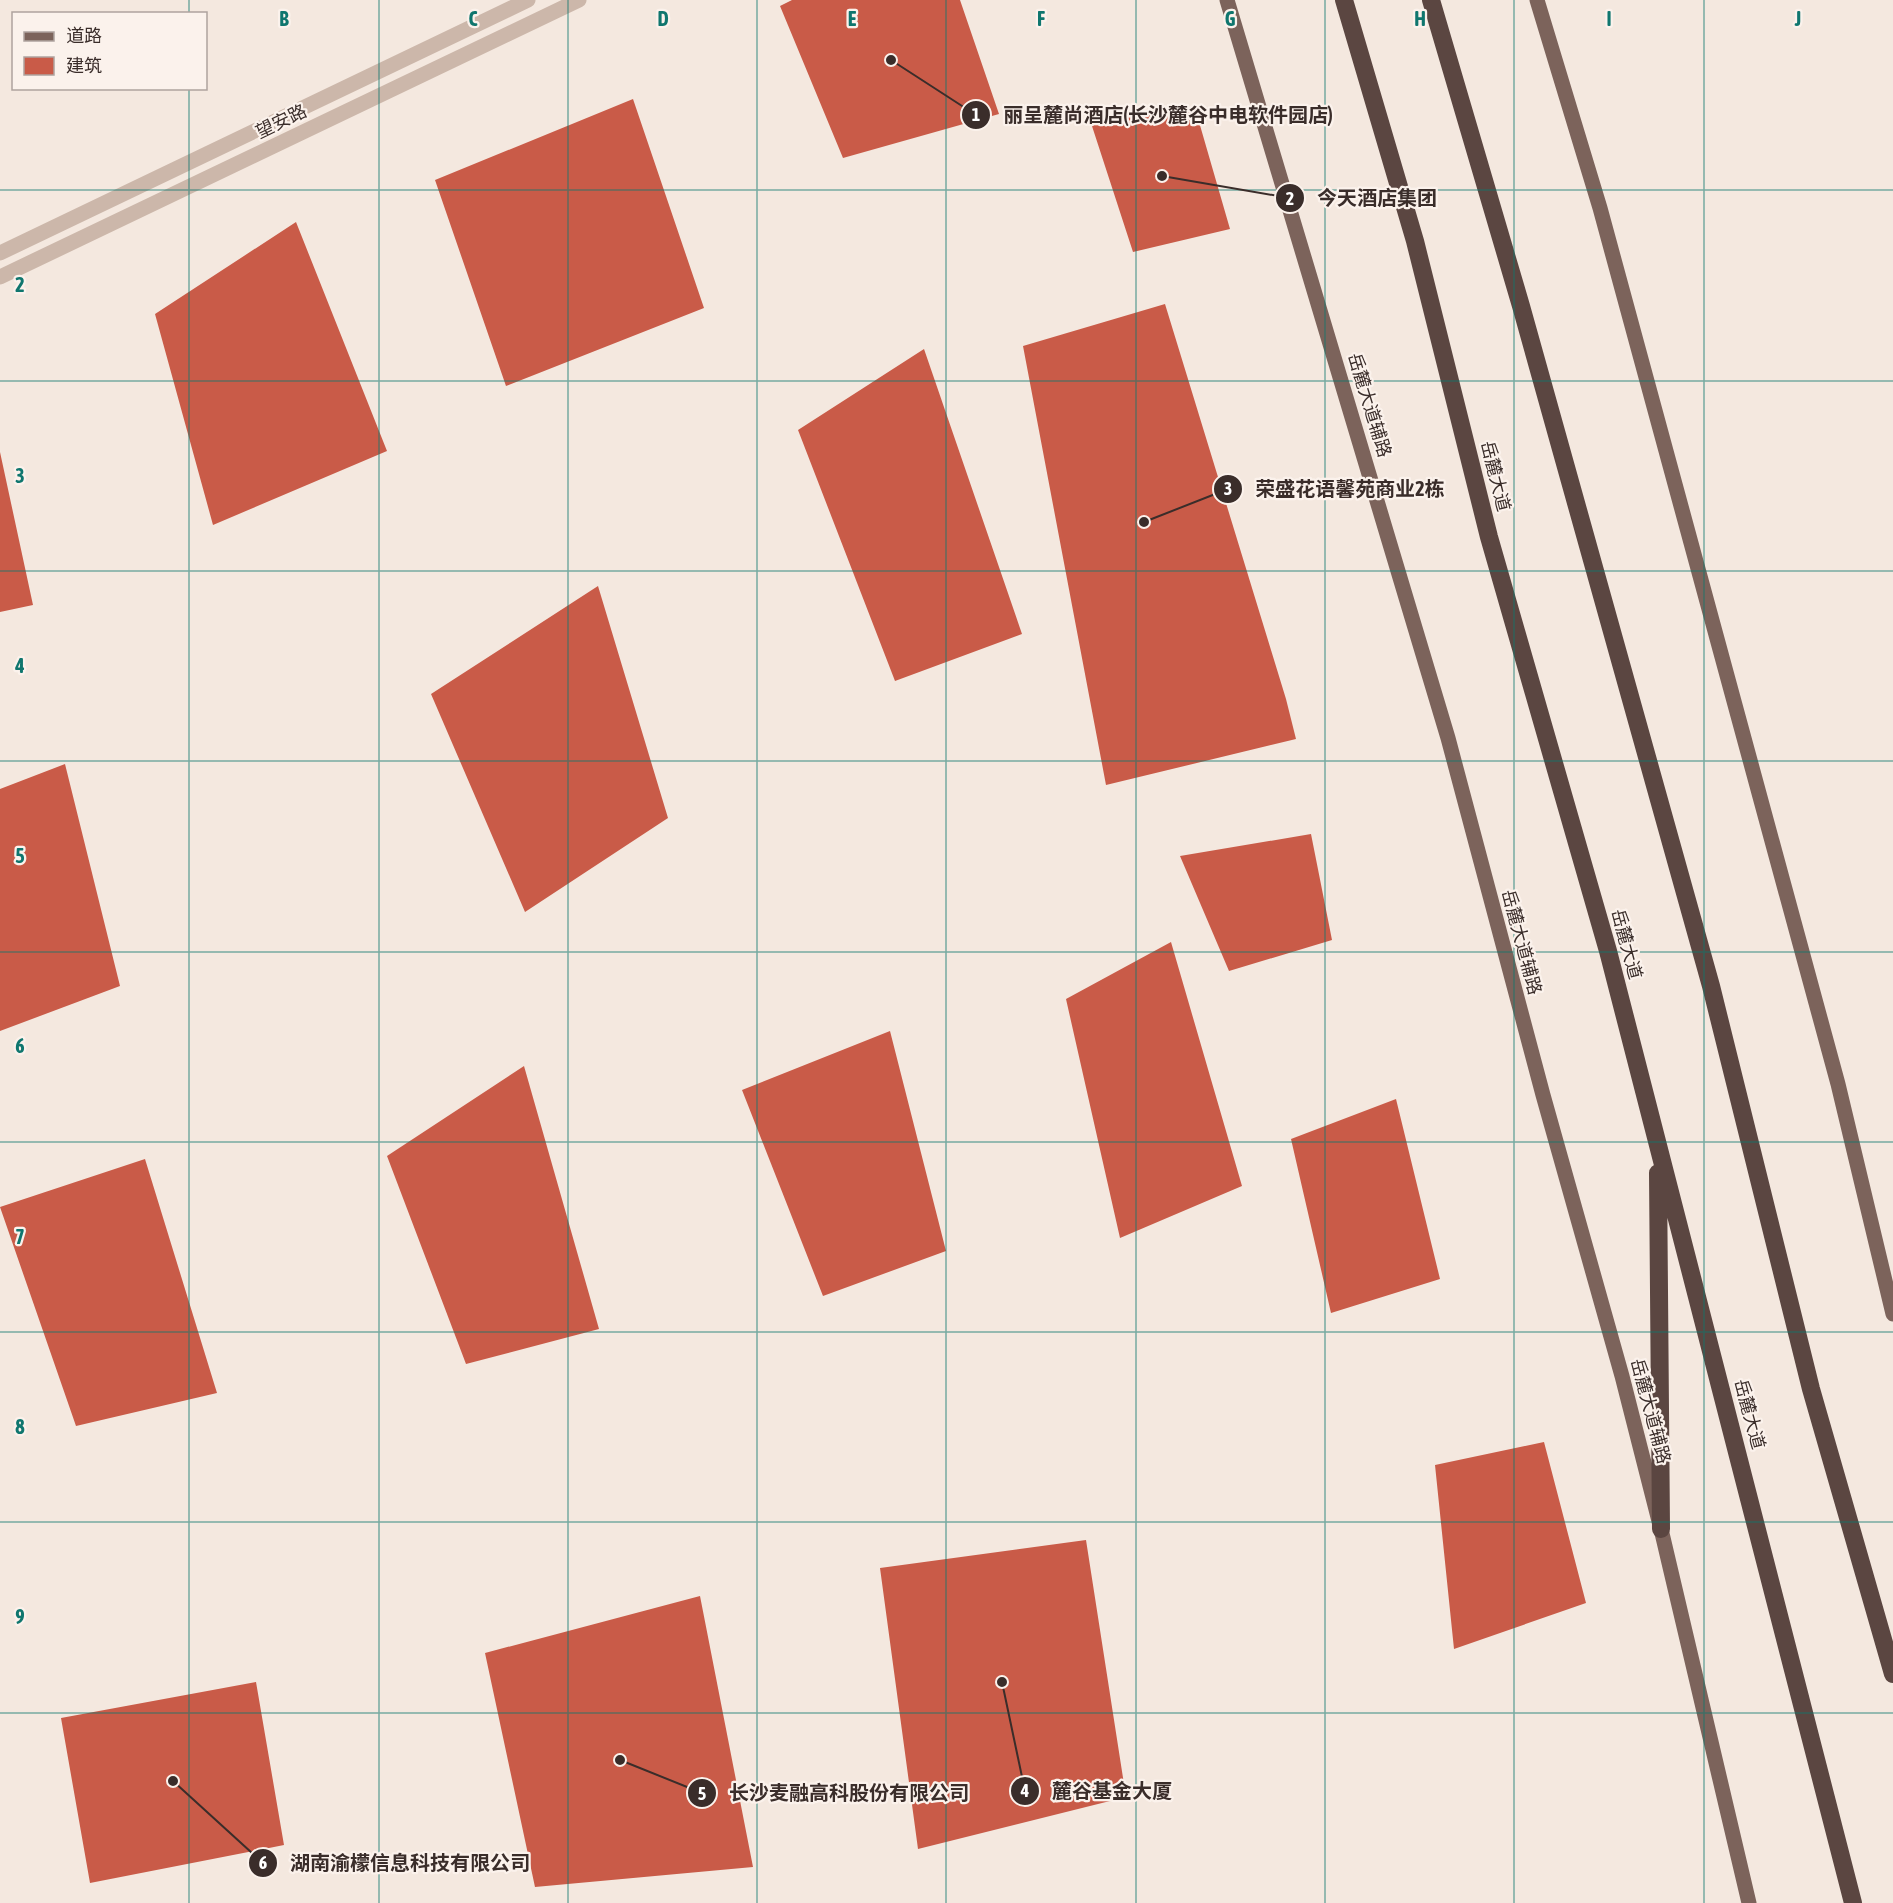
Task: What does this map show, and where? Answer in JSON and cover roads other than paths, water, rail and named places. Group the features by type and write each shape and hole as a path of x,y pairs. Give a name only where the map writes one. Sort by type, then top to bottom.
{"highway":[{"name":"岳麓大道","path":"1344,0 1415,241 1489,537 1605,940 1853,1903"},
{"path":"1431,0 1525,318 1711,986 1811,1389 1893,1674"},
{"path":"1658,1144 1661,1529"}],"main road":[{"name":"岳麓大道辅路","path":"1227,0 1448,738 1543,1095 1622,1376 1661,1529 1749,1903"},
{"path":"1537,0 1600,208 1838,1084 1893,1314"}],"street":[{"name":"望安路","path":"0,253 528,0"},
{"name":"望安路","path":"0,277 579,0"}],"place":[{"name":"丽呈麓尚酒店(长沙麓谷中电软件园店)","path":"891,60"},
{"name":"今天酒店集团","path":"1162,176"},
{"name":"荣盛花语馨苑商业2栋","path":"1144,522"},
{"name":"麓谷基金大厦","path":"1002,1682"},
{"name":"长沙麦融高科股份有限公司","path":"620,1760"},
{"name":"湖南渝檬信息科技有限公司","path":"173,1781"}]}
